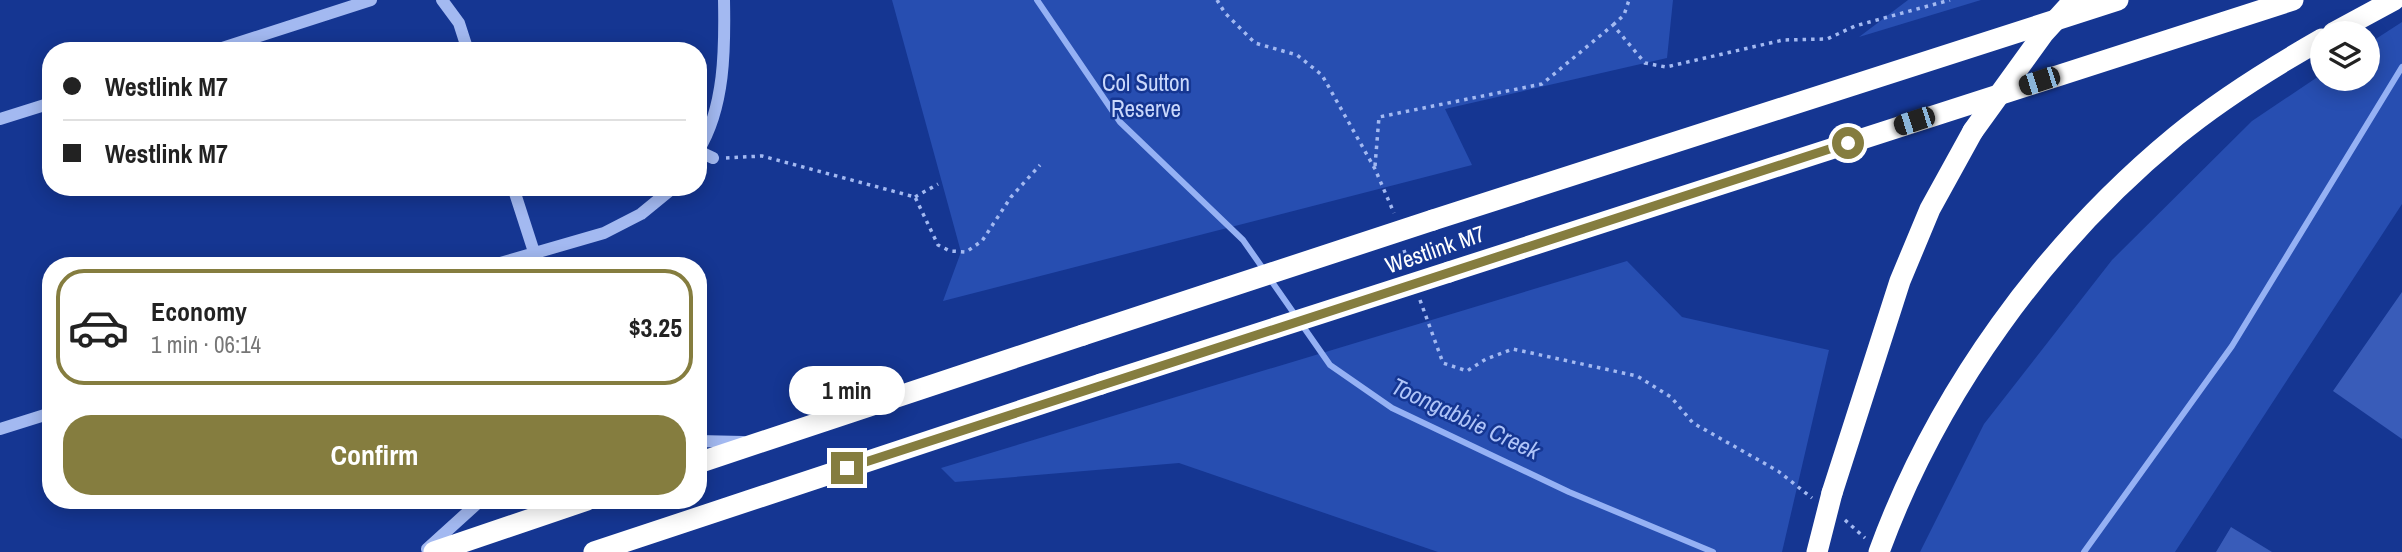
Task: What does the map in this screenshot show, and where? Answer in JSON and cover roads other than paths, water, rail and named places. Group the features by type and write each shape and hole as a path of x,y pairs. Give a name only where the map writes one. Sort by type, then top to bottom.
{"highway":[{"path":"1817,552 1827,502 1900,281 1930,209 1973,131 2043,34 2074,0"},
{"name":"Westlink M7","path":"707,460 1433,220 2118,0"},
{"name":"Westlink M7","path":"594,552 1101,384 2293,0"},
{"path":"2355,21 2394,0"},
{"path":"1873,547 1889,523 1934,431 1973,365 2025,292 2094,212 2175,136 2231,95 2310,46"},
{"path":"434,552 561,509"}],"street":[{"path":"241,42 371,0"},
{"path":"442,0 459,23 465,42"},
{"path":"707,126 718,95 725,42 724,0"},
{"path":"0,119 42,106"},
{"path":"707,155 713,158"},
{"path":"516,196 534,251"},
{"path":"516,257 604,233 641,214 663,196"},
{"path":"0,429 42,416"},
{"path":"707,442 761,442"},
{"path":"424,552 471,509"}],"waterway":[{"name":"Toongabbie Creek","path":"1037,0 1120,122 1243,240 1264,270"},
{"path":"2084,552 2232,346 2402,67"},
{"name":"Toongabbie Creek","path":"1270,279 1330,365 1392,408 1569,492 1713,552"}],"park label":[{"name":"Col Sutton Reserve","path":"1146,95"}]}
